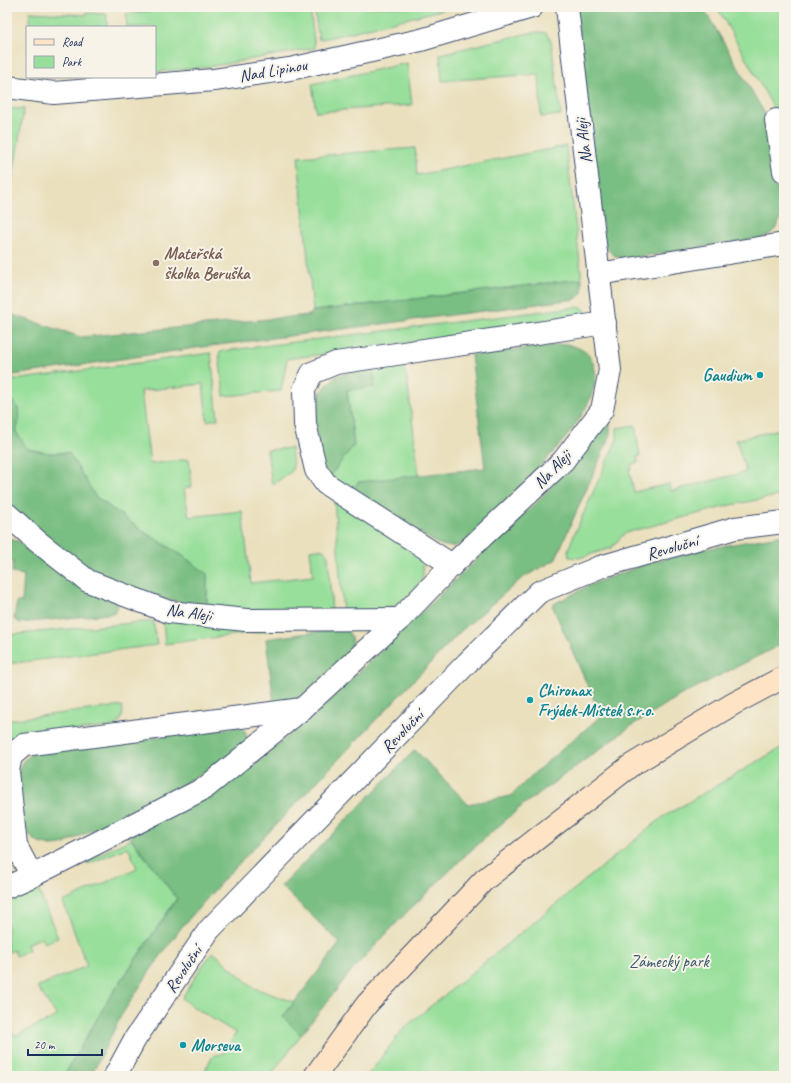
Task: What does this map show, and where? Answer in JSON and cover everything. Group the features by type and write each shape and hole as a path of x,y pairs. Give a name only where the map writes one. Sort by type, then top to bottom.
{"main road":[{"path":"315,1076 367,1004 484,880 630,766 733,704 784,677"}],"street":[{"name":"Nad Lipinou","path":"7,87 54,93 214,80 290,69 421,40 532,7"},
{"name":"Na Aleji","path":"7,887 32,876 205,788 302,709 400,619 452,565 563,461 602,410 610,370 567,7"},
{"path":"776,120 784,172"},
{"path":"598,274 784,244"},
{"path":"452,565 326,484 316,470 305,424 304,390 312,373 336,363 605,323"},
{"name":"Na Aleji","path":"7,514 37,541 88,581 169,612 246,620 400,619"},
{"name":"Revoluční","path":"114,1076 135,1039 209,930 467,664 539,592 600,567 728,530 784,522"},
{"path":"32,876 16,846 8,770 11,756 24,745 302,709"}],"green space":[{"path":"183,7 310,7 315,48 208,67 156,72 156,26 127,26 126,14"},
{"path":"314,7 454,7 319,40"},
{"path":"589,7 703,7 765,114 781,214 779,223 773,232 762,238 624,259 613,254 605,246 576,10"},
{"path":"717,7 784,7 784,114 776,112"},
{"path":"7,11 12,11 9,74 7,73"},
{"path":"30,12 107,15 107,26 29,26"},
{"path":"529,33 546,33 551,41 561,115 541,117 539,74 442,81 440,54"},
{"path":"407,63 412,105 316,112 312,84"},
{"path":"7,108 24,109 7,213"},
{"path":"566,146 582,279 313,311 298,157 415,148 417,175"},
{"path":"582,279 582,293 576,299 195,348 7,376 7,313 81,337 310,315 313,311"},
{"path":"577,307 583,308 586,311 581,319 287,359 281,391 224,396 219,353 223,351"},
{"path":"566,344 577,347 585,352 589,355 594,364 594,386 588,403 566,437 552,453 466,541 458,545 451,546 444,546 436,543 353,490 358,482 485,468 471,355"},
{"path":"211,353 218,419 207,421 203,384 141,391 150,464 189,459 192,487 184,488 189,517 242,511 251,583 313,576 310,550 320,549 325,551 328,556 332,613 207,608 207,574 183,556 141,530 95,496 69,453 49,453 28,449 16,432 19,412 7,396 7,381"},
{"path":"402,364 407,378 419,476 353,490 330,476 354,445 347,390 372,368"},
{"path":"372,368 375,379 374,387 347,390 354,445 330,476 320,461 315,413 321,392 337,376 359,369"},
{"path":"7,396 18,409 19,420 16,432 28,449 49,453 69,453 95,496 141,530 183,556 207,574 207,608 118,588 74,564 7,506"},
{"path":"610,410 610,436 555,560 522,578 461,631 226,877 181,928 150,971 121,1016 91,1076 64,1076 108,1000 177,899 129,835 210,794 255,765 335,695 537,502 575,461"},
{"path":"635,425 640,456 637,457 638,463 631,464 632,469 629,469 634,492 669,484 671,491 746,472 736,440 784,428 784,495 731,505 625,533 611,548 579,558 569,557 568,550 573,537 617,439 617,428"},
{"path":"291,448 293,466 292,471 272,485 267,450"},
{"path":"334,500 418,554 423,569 422,579 404,599 393,606 379,610 343,612"},
{"path":"784,535 784,643 681,695 634,724 523,805 468,853 407,912 352,970 301,1035 283,1017 340,943 281,886 415,750 468,804 511,796 532,775 601,716 552,605 590,585 649,563 700,550"},
{"path":"7,538 23,543 35,550 118,604 116,610 108,614 20,623 14,619 17,602 22,602 24,575 12,573 13,560 7,559"},
{"path":"163,620 296,627 165,644"},
{"path":"153,621 157,645 7,664 7,635"},
{"path":"345,628 352,639 350,651 298,700 274,704 266,639"},
{"path":"122,706 122,718 115,726 7,739 7,720"},
{"path":"240,727 246,734 245,745 180,786 62,845 51,846 39,843 33,839 21,825 18,771 23,761 34,752"},
{"name":"Zámecký park","path":"784,746 784,1076 367,1076 404,1028 663,817"},
{"path":"131,839 177,898 108,1000 64,1076 7,1076 7,1023 15,1036 57,1016 37,987 87,966 63,902 137,868 128,847 88,864 86,861"},
{"path":"36,884 58,938 44,943 41,938 27,944 29,950 16,956 14,950 7,953 7,898"},
{"path":"213,952 254,988 294,1002 283,1017 301,1035 270,1076 201,1076 213,1056 224,1053 236,1033 193,1007 182,998 200,969"}],"place":[{"name":"Mateřská školka Beruška","path":"156,263"},
{"name":"Gaudium","path":"760,375"},
{"name":"Chironax Frýdek-Místek s.r.o.","path":"530,700"},
{"name":"Morseva","path":"183,1045"}]}
